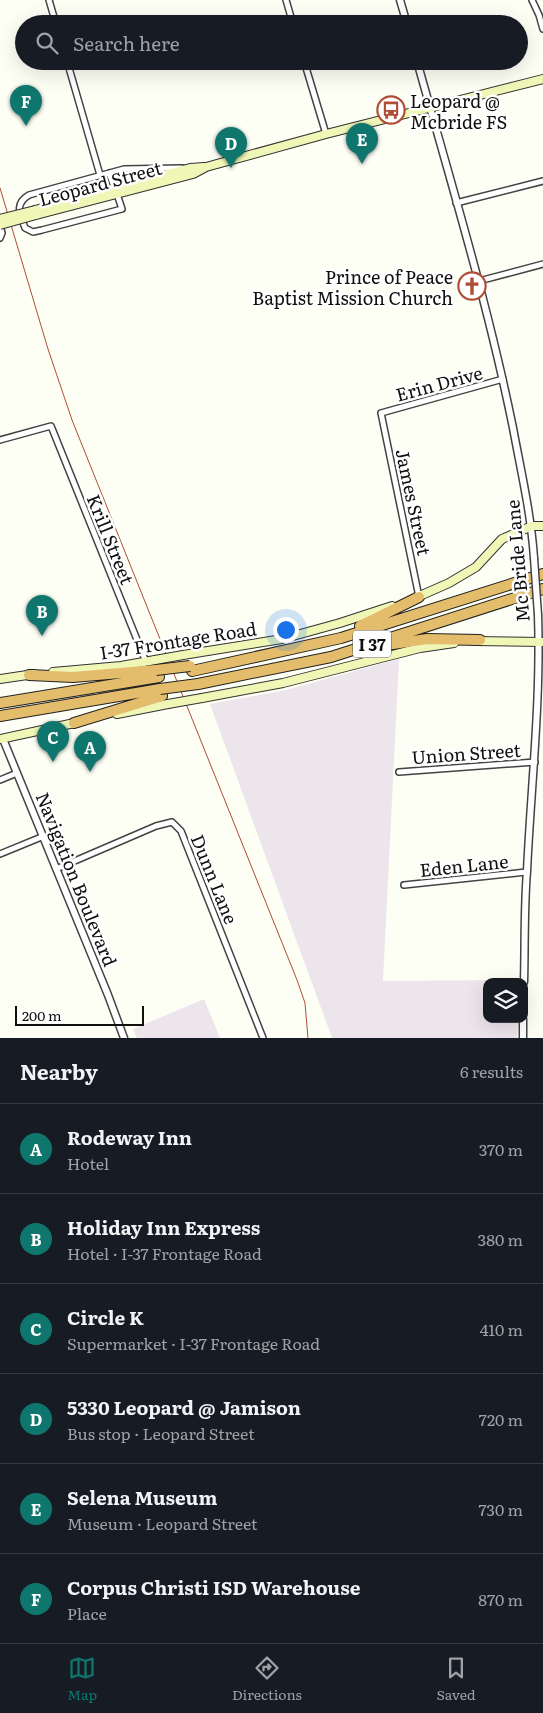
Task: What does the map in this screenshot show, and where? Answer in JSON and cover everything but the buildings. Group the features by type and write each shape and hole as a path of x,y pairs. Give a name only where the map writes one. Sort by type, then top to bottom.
{"highway":[{"name":"I 37","path":"157,669 229,664 341,638 543,574"},
{"name":"I 37","path":"164,696 198,684 331,657 543,589"},
{"path":"285,651 354,629 419,597"},
{"path":"358,649 427,639 480,640"},
{"path":"29,675 72,676 157,669"},
{"path":"5,702 157,669"},
{"path":"0,716 164,696"},
{"path":"74,723 164,696"}],"main road":[{"name":"Leopard Street","path":"116,192 190,168 206,167 326,134 543,79"},
{"name":"Leopard Street","path":"0,219 193,174 206,167"},
{"name":"Leopard Street","path":"0,225 36,212"},
{"name":"I-37 Frontage Road","path":"0,679 146,662 157,669 183,655 282,639 340,623 419,597 449,583 476,567 502,539 532,526 543,526"},
{"path":"164,696 202,698 285,683 420,648 480,640 541,642"},
{"path":"1,736 74,723"}],"street":[{"path":"49,0 53,15"},
{"path":"286,0 290,15"},
{"path":"400,0 404,15"},
{"path":"532,0 543,29"},
{"path":"70,70 100,175"},
{"path":"307,70 326,134"},
{"name":"Mc Bride Lane","path":"420,70 479,281 503,379 532,526 541,642 535,762 526,872 524,978"},
{"path":"109,173 122,209 33,232 25,228 19,205 29,195 109,173 139,168 190,168"},
{"path":"456,203 543,181"},
{"path":"0,225 2,233 0,238"},
{"path":"479,281 543,264"},
{"name":"Erin Drive","path":"381,413 503,379"},
{"name":"James Street","path":"381,413 419,597"},
{"name":"Krill Street","path":"0,440 50,426 146,662"},
{"path":"538,616 543,624"},
{"name":"Navigation Boulevard","path":"1,736 44,836 124,1038"},
{"name":"Union Street","path":"399,772 535,762"},
{"path":"0,780 17,773"},
{"name":"Dunn Lane","path":"56,869 156,826 172,822 181,831 263,1038"},
{"path":"0,854 44,836"},
{"name":"Eden Lane","path":"404,885 526,872"},
{"path":"522,1038 523,1023"}],"shaded area":[{"path":"399,659 383,981 483,980 483,1023 518,1023 517,1038 332,1038 210,704 286,690"},
{"path":"204,999 220,1038 137,1038 133,1029"}],"railway":[{"path":"0,188 48,349 72,420 297,980 305,1003 308,1038"}],"place":[{"name":"Leopard @ Mcbride FS","path":"391,110"},
{"name":"Corpus Christi ISD Warehouse","path":"26,126"},
{"name":"Selena Museum","path":"362,164"},
{"name":"5330 Leopard @ Jamison","path":"231,168"},
{"name":"Prince of Peace Baptist Mission Church","path":"472,286"},
{"name":"Holiday Inn Express","path":"42,636"},
{"name":"Circle K","path":"53,762"},
{"name":"Rodeway Inn","path":"90,772"}]}
